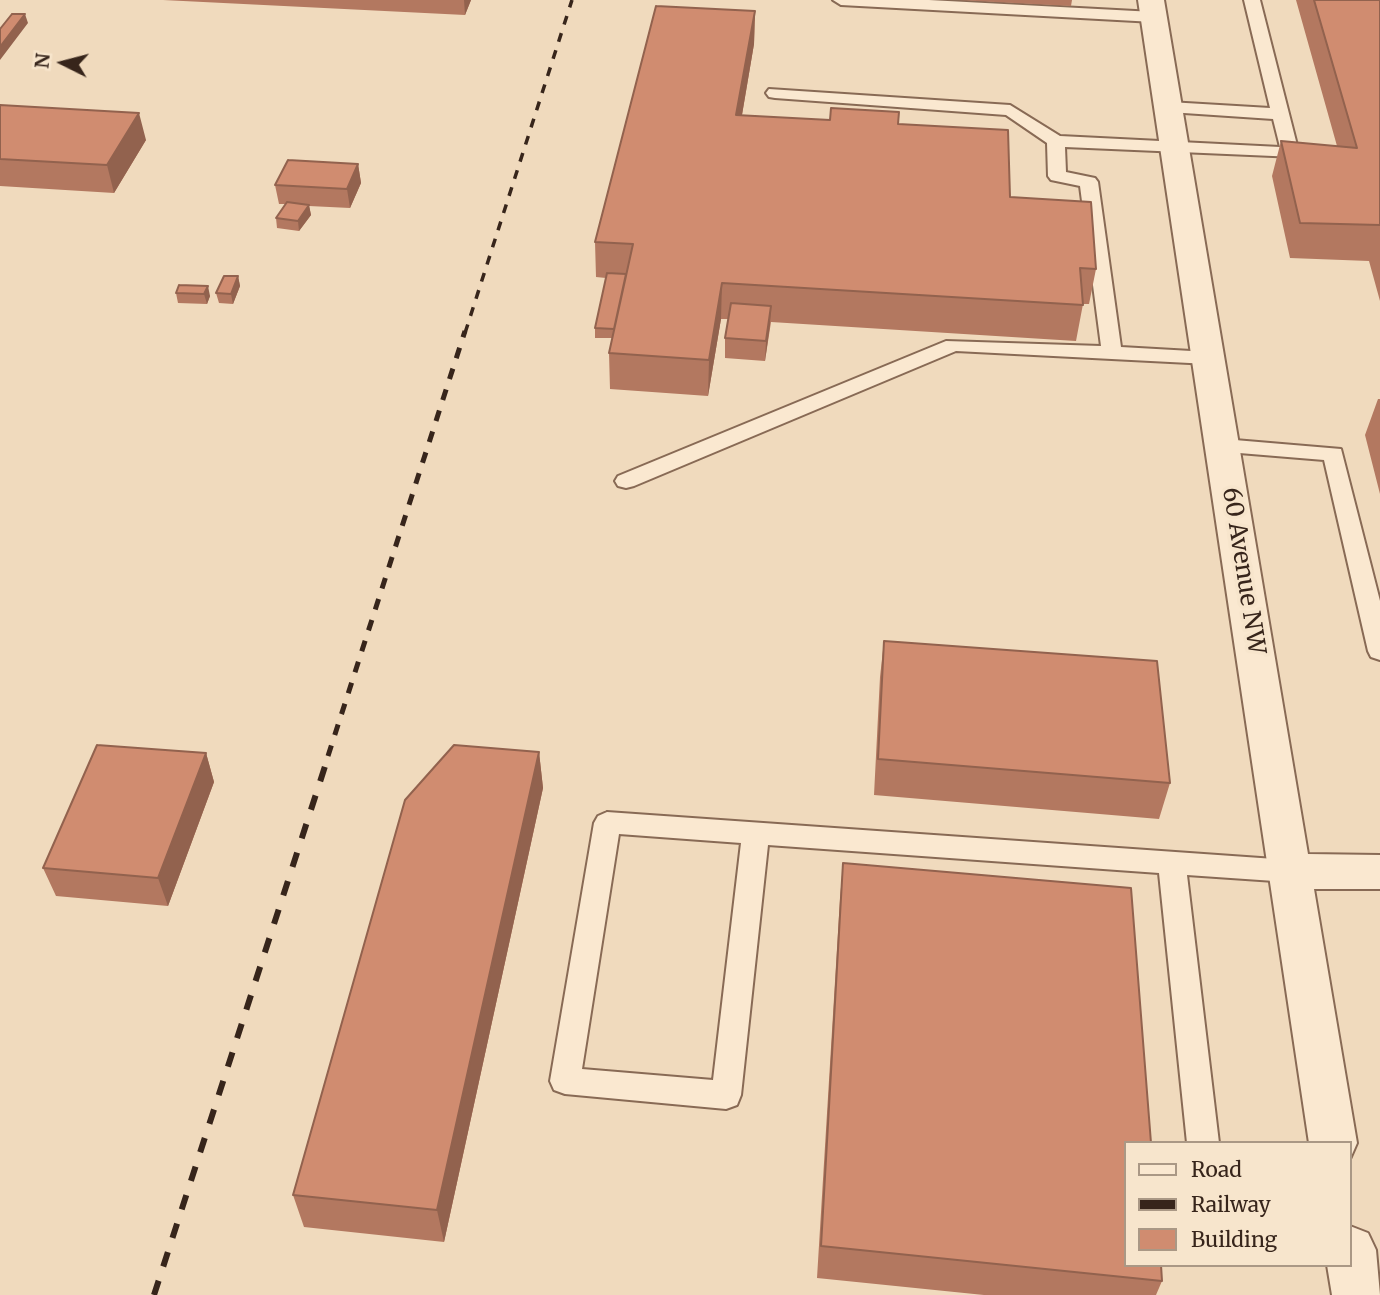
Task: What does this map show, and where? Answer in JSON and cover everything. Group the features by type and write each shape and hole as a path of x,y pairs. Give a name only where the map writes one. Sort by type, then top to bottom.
{"street":[{"name":"60 Avenue NW","path":"1152,9 1333,1141"},
{"path":"1289,871 1380,872"}],"lane":[{"path":"841,0 1152,9"},
{"path":"775,93 1010,110 1056,141 1290,153 1252,0"},
{"path":"1168,107 1280,114"},
{"path":"1056,141 1057,176 1089,182 1112,353"},
{"path":"626,481 953,345 1209,358"},
{"path":"1223,446 1333,454 1380,652"},
{"path":"756,834 726,1095 565,1081 607,823 1289,871"},
{"path":"1172,863 1203,1141"}],"building":[{"path":"1314,0 1380,0 1380,225 1300,223 1281,141 1357,148"},
{"path":"656,6 755,11 736,115 830,120 831,108 899,112 898,124 1008,130 1010,197 1091,202 1096,269 1080,268 1083,305 722,283 709,360 609,353 633,244 595,242"},
{"path":"12,14 25,14 0,47 0,29"},
{"path":"0,105 139,113 107,165 0,159"},
{"path":"288,160 358,164 347,189 275,185"},
{"path":"287,202 309,205 298,221 276,218"},
{"path":"607,273 626,274 614,329 595,328"},
{"path":"224,276 238,276 231,294 216,293"},
{"path":"179,285 208,286 204,294 176,293"},
{"path":"731,303 771,306 766,341 725,338"},
{"path":"884,641 1157,661 1170,783 878,759"},
{"path":"97,745 206,753 158,878 43,868"},
{"path":"454,745 539,752 437,1210 293,1195 405,800"},
{"path":"843,863 1131,888 1151,1141 1124,1141 1124,1267 1161,1267 1162,1281 821,1246"}],"railway":[{"path":"465,333 572,0"},
{"path":"328,756 465,331"},
{"path":"154,1295 329,754"}]}
